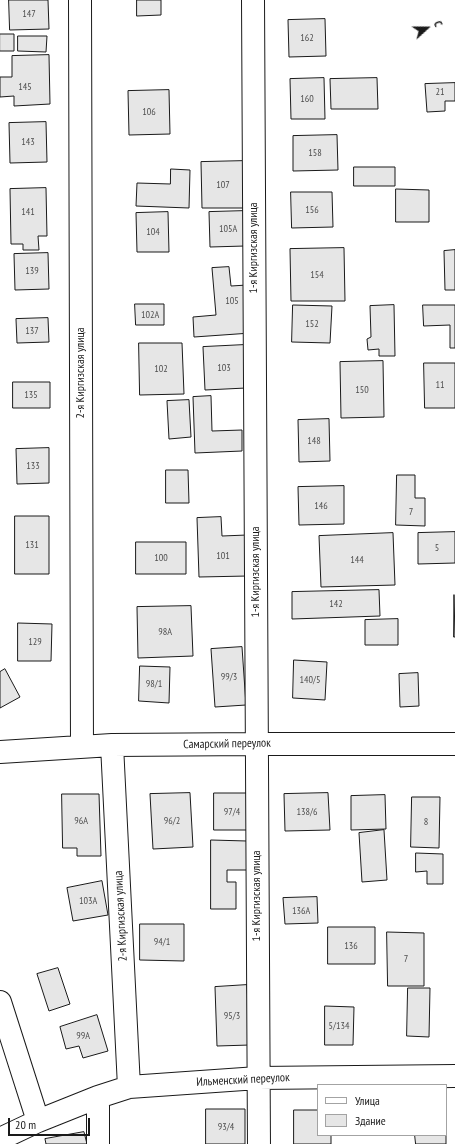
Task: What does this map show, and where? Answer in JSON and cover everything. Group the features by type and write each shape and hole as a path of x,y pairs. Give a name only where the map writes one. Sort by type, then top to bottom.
{"street":[{"name":"2-я Киргизская улица","path":"80,0 82,746"},
{"name":"1-я Киргизская улица","path":"253,0 259,1144"},
{"name":"Самарский переулок","path":"0,752 112,745 455,744"},
{"name":"2-я Киргизская улица","path":"112,745 129,1088"},
{"path":"0,1002 38,1121"},
{"name":"Ильменский переулок","path":"0,1139 38,1121 98,1097 129,1088 258,1078 455,1076"},
{"path":"98,1097 98,1144"}],"building":[{"path":"9,0 48,0 49,29 10,30"},
{"path":"137,0 161,0 161,15 137,16"},
{"path":"325,19 326,56 289,57 288,20"},
{"path":"0,34 14,34 14,51 0,51"},
{"path":"18,36 47,36 46,52 18,51"},
{"path":"49,55 50,104 14,106 14,96 0,97 0,77 12,77 12,56"},
{"path":"324,78 325,119 291,119 290,79"},
{"path":"377,78 378,109 331,109 330,79"},
{"path":"455,83 455,101 445,101 445,111 427,112 425,84"},
{"path":"169,90 170,134 129,135 128,91"},
{"path":"46,122 47,162 10,163 9,123"},
{"path":"337,135 338,170 293,171 293,136"},
{"path":"245,161 246,208 202,208 201,162"},
{"path":"354,167 395,167 395,186 354,186"},
{"path":"171,169 190,170 189,208 136,206 137,183 170,184"},
{"path":"46,188 47,236 38,236 39,250 23,250 23,244 11,244 10,189"},
{"path":"396,189 429,190 429,222 396,222"},
{"path":"291,192 332,192 333,227 292,228"},
{"path":"245,211 245,246 210,247 209,212"},
{"path":"168,212 169,252 137,252 136,213"},
{"path":"344,248 345,301 291,301 290,249"},
{"path":"455,250 455,290 445,290 444,251"},
{"path":"48,253 49,289 15,290 14,254"},
{"path":"229,267 231,286 247,285 251,333 194,337 193,317 216,315 212,268"},
{"path":"135,304 164,304 164,325 136,325"},
{"path":"293,305 332,306 330,343 292,342"},
{"path":"394,305 395,356 379,356 379,349 368,350 367,339 371,337 370,306"},
{"path":"423,305 455,305 455,348 450,348 450,325 424,326"},
{"path":"48,318 49,342 17,343 16,319"},
{"path":"139,343 182,343 184,394 140,395"},
{"path":"244,345 246,388 205,390 203,347"},
{"path":"383,361 384,417 341,418 340,362"},
{"path":"424,363 455,363 455,408 425,408"},
{"path":"13,382 50,382 50,408 13,408"},
{"path":"211,396 212,431 242,430 242,451 195,453 193,397"},
{"path":"189,400 191,437 169,439 167,401"},
{"path":"329,419 330,461 299,462 298,420"},
{"path":"49,448 49,483 17,484 16,449"},
{"path":"166,470 188,470 189,503 166,503"},
{"path":"397,475 415,475 415,498 425,498 425,526 396,525"},
{"path":"344,486 344,524 299,525 298,487"},
{"path":"15,516 49,516 49,574 15,574"},
{"path":"221,517 222,536 247,535 248,576 199,577 197,518"},
{"path":"455,532 455,563 418,564 418,533"},
{"path":"393,533 395,585 321,587 319,536"},
{"path":"136,542 186,542 186,574 136,574"},
{"path":"379,590 380,616 292,619 292,592"},
{"path":"454,595 455,637 454,637"},
{"path":"191,606 193,656 138,658 137,607"},
{"path":"398,619 398,645 365,645 365,620"},
{"path":"18,623 52,624 51,661 18,661"},
{"path":"242,647 246,705 215,707 211,649"},
{"path":"294,660 327,662 325,700 293,698"},
{"path":"140,666 170,667 169,703 139,701"},
{"path":"5,669 20,697 0,708 0,672"},
{"path":"418,673 419,706 400,707 399,674"},
{"path":"190,793 193,847 153,849 150,794"},
{"path":"214,793 249,793 249,830 214,830"},
{"path":"328,793 330,830 285,831 284,794"},
{"path":"62,794 99,794 101,856 77,856 77,848 63,848"},
{"path":"385,795 386,829 351,830 351,796"},
{"path":"412,797 440,797 439,848 411,847"},
{"path":"384,830 387,880 362,882 359,833"},
{"path":"211,840 247,841 247,870 227,870 227,882 236,882 236,909 211,909"},
{"path":"416,853 443,854 443,884 427,884 427,871 416,872"},
{"path":"102,881 108,915 73,921 67,888"},
{"path":"317,897 318,923 285,924 283,898"},
{"path":"140,924 184,924 184,961 140,960"},
{"path":"328,927 375,927 375,964 328,964"},
{"path":"387,932 424,933 424,986 388,986"},
{"path":"58,968 70,1004 49,1011 37,974"},
{"path":"247,985 250,1045 217,1046 215,987"},
{"path":"408,988 430,988 429,1037 407,1036"},
{"path":"325,1006 354,1007 353,1045 325,1045"},
{"path":"97,1015 108,1051 83,1058 79,1046 66,1049 60,1027"},
{"path":"206,1109 245,1109 245,1144 206,1144"},
{"path":"294,1110 317,1110 317,1136 331,1136 331,1144 294,1144"},
{"path":"84,1132 87,1144 46,1144 45,1139"},
{"path":"415,1136 446,1136 446,1144 416,1144"}]}
